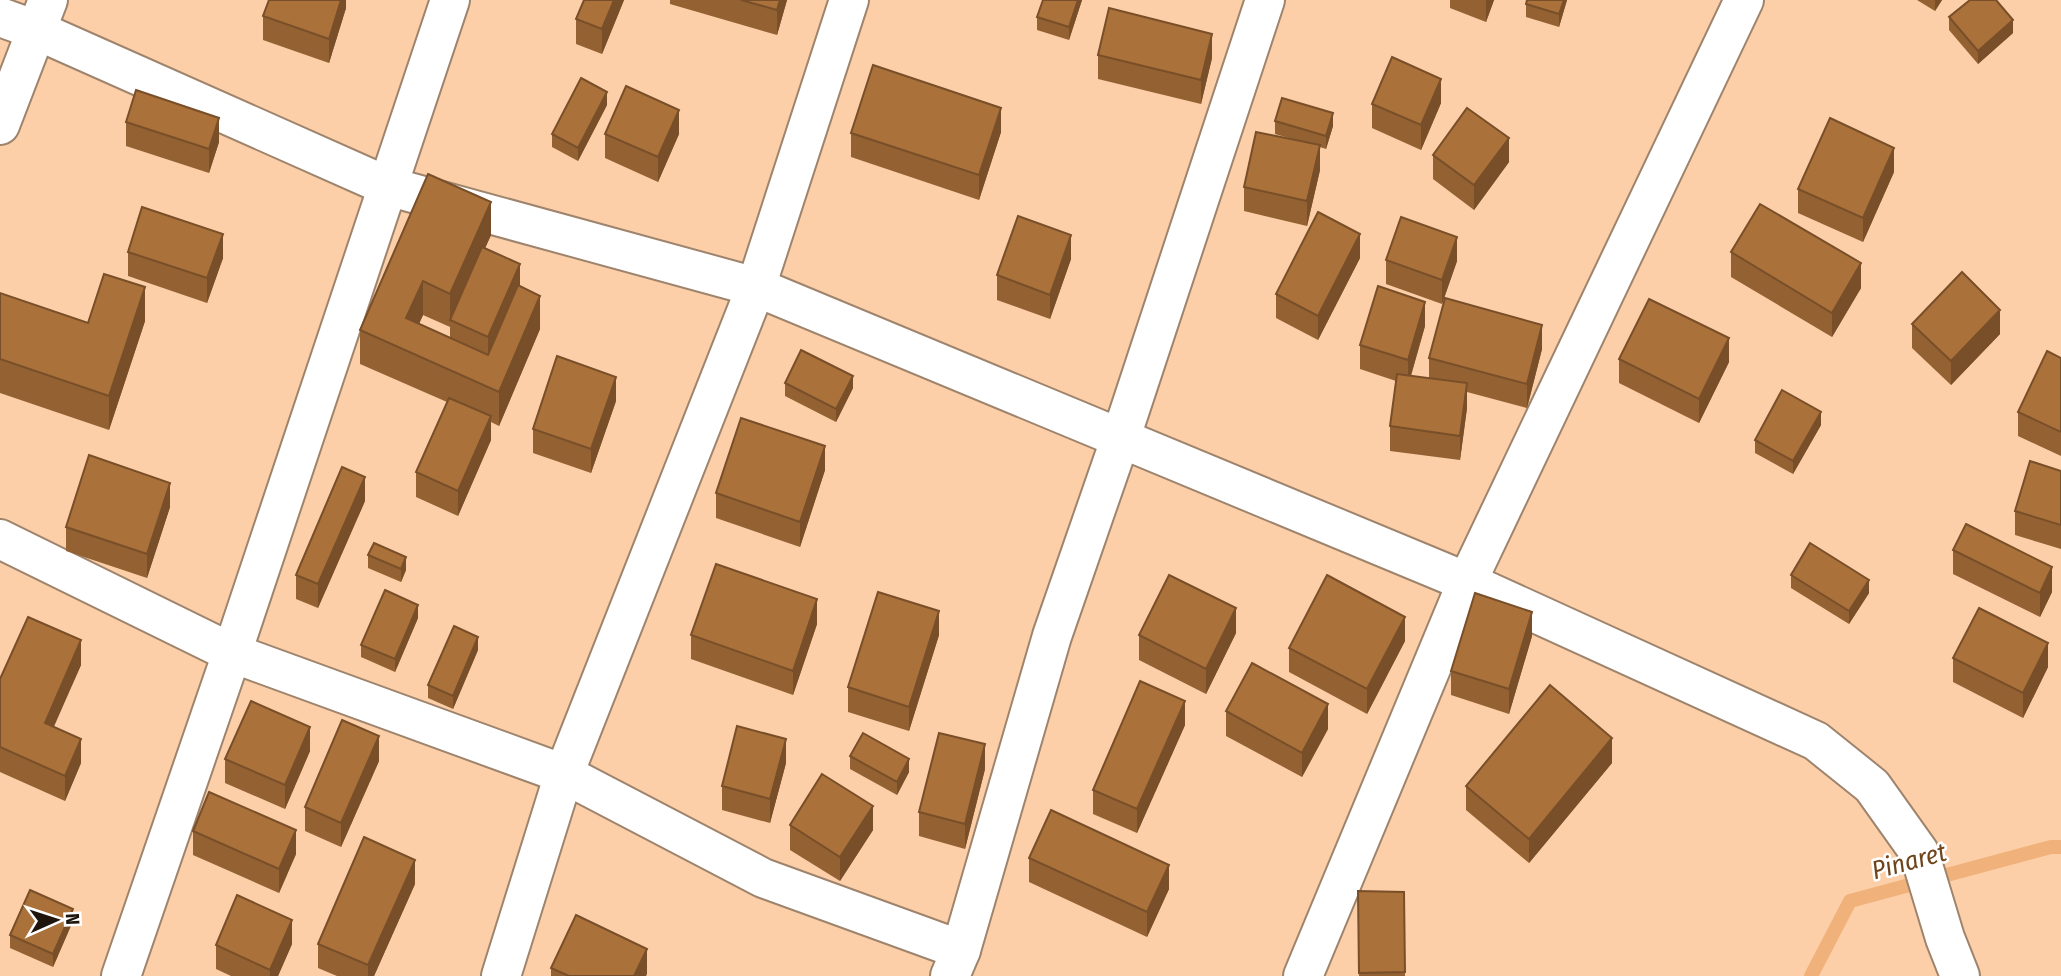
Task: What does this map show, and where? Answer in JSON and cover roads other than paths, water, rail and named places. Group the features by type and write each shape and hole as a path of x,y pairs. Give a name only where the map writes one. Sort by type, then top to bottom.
{"street":[{"path":"121,976 450,0"},
{"path":"501,976 564,774 756,287 849,0"},
{"path":"0,539 232,653 564,774 763,878 956,963 1052,636 1265,0"},
{"path":"1303,976 1467,582 1744,0"},
{"path":"0,125 42,15"},
{"path":"0,17 42,15 387,186 756,287 1467,582 1816,741 1872,786 1919,852 1945,938 1960,976"}],"waterway":[{"name":"Pinaret","path":"1811,976 1850,901 2051,847 2061,847"}]}
